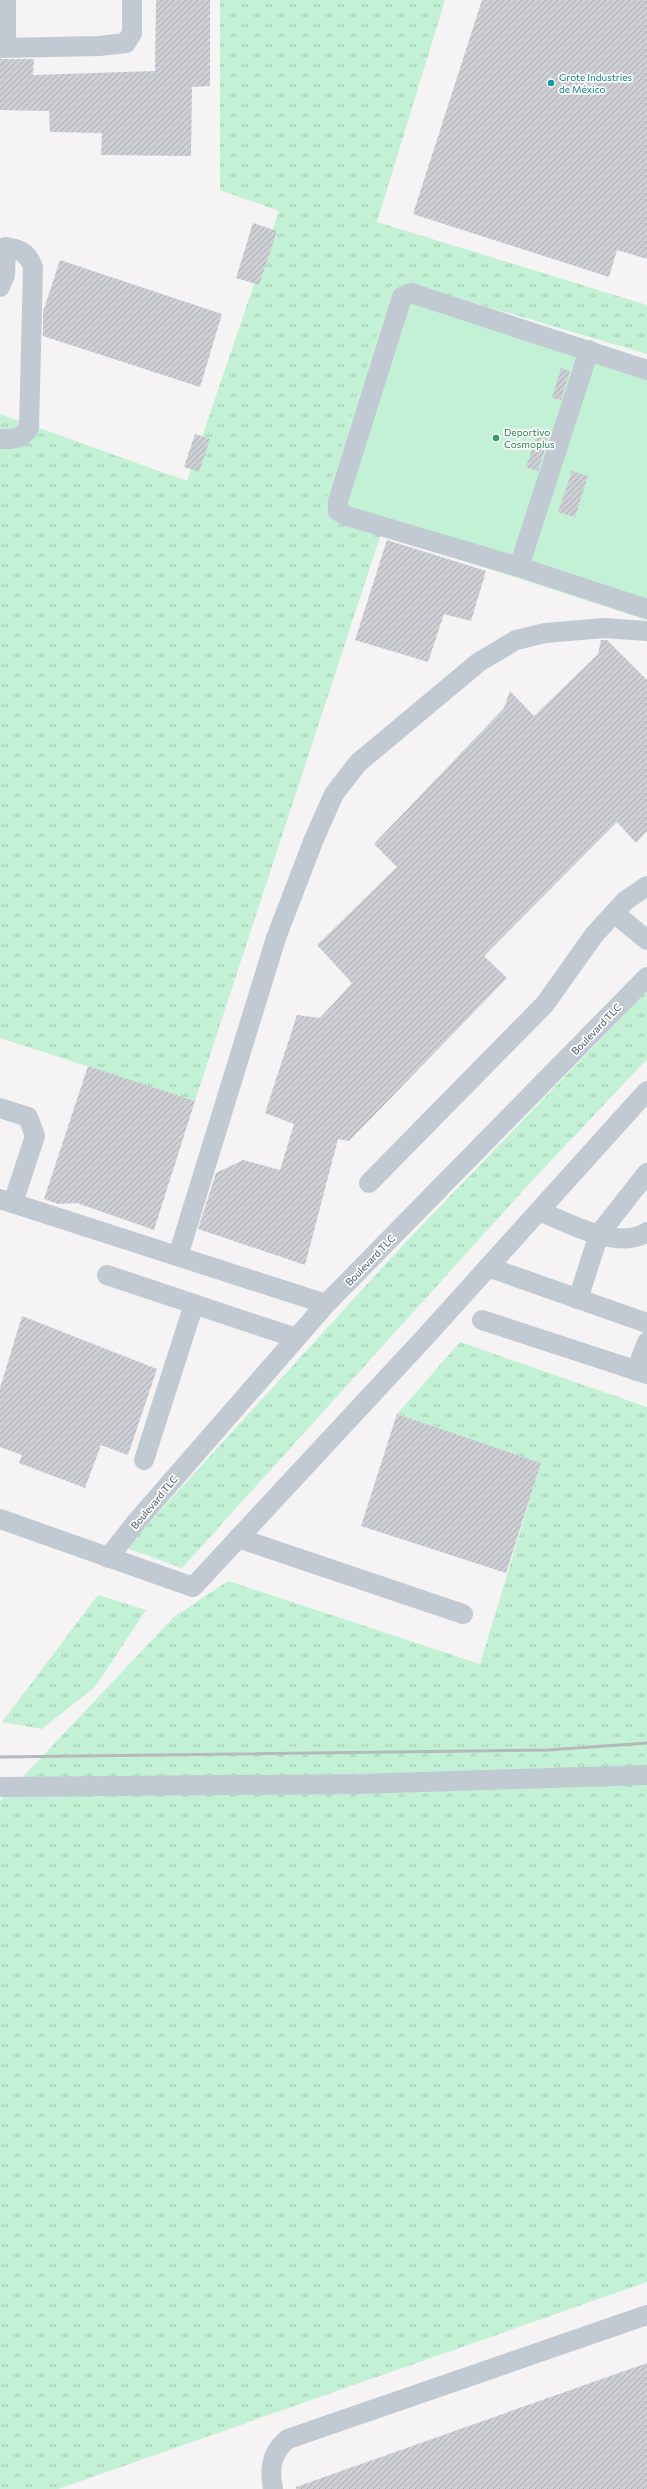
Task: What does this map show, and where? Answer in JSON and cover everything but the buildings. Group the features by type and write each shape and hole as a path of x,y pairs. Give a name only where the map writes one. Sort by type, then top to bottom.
{"street":[{"path":"6,0 3,48 99,46 126,43 132,33 132,0"},
{"path":"0,287 4,275 3,248 24,251 29,257 33,275 29,428 24,436 16,440 1,434"},
{"path":"647,370 412,293 402,297 338,501 338,511 347,516 519,567 647,609"},
{"path":"519,567 589,350"},
{"path":"178,1256 276,938 314,839 334,794 358,763 478,662 516,640 545,633 604,628 647,631"},
{"path":"369,1183 545,1004 594,935 625,901 647,886"},
{"path":"614,913 647,940"},
{"name":"Boulevard TLC","path":"108,1558 326,1304 647,977"},
{"path":"0,1519 193,1587 647,1092"},
{"path":"0,1108 28,1117 35,1136 7,1201 326,1304"},
{"path":"578,1299 598,1234 647,1173"},
{"path":"539,1211 610,1238 624,1239 647,1232"},
{"path":"488,1267 647,1323"},
{"path":"107,1275 296,1338"},
{"path":"144,1460 194,1304"},
{"path":"482,1320 642,1373 647,1342"},
{"path":"238,1538 463,1614"},
{"path":"0,1787 359,1784 647,1775"},
{"path":"274,2489 273,2458 278,2446 288,2439 647,2315"}],"green space":[{"path":"220,0 445,0 377,222 647,305 647,354 394,279 322,515 381,534 195,1101 0,1038 0,414 187,481 279,211 220,190"},
{"name":"Deportivo Cosmoplus","path":"394,279 647,360 647,620 322,515"},
{"path":"647,991 647,1059 529,1184 182,1568 126,1548 404,1244"},
{"path":"460,1342 647,1407 647,2282 58,2489 0,2489 0,1801 174,1617 228,1581 480,1664 541,1463 397,1414"},
{"path":"98,1595 146,1610 95,1687 42,1729 2,1722"}],"railway":[{"path":"0,1757 548,1750 647,1743"}],"place":[{"name":"Grote Industries de México","path":"551,83"},
{"name":"Deportivo Cosmoplus","path":"496,438"}]}
